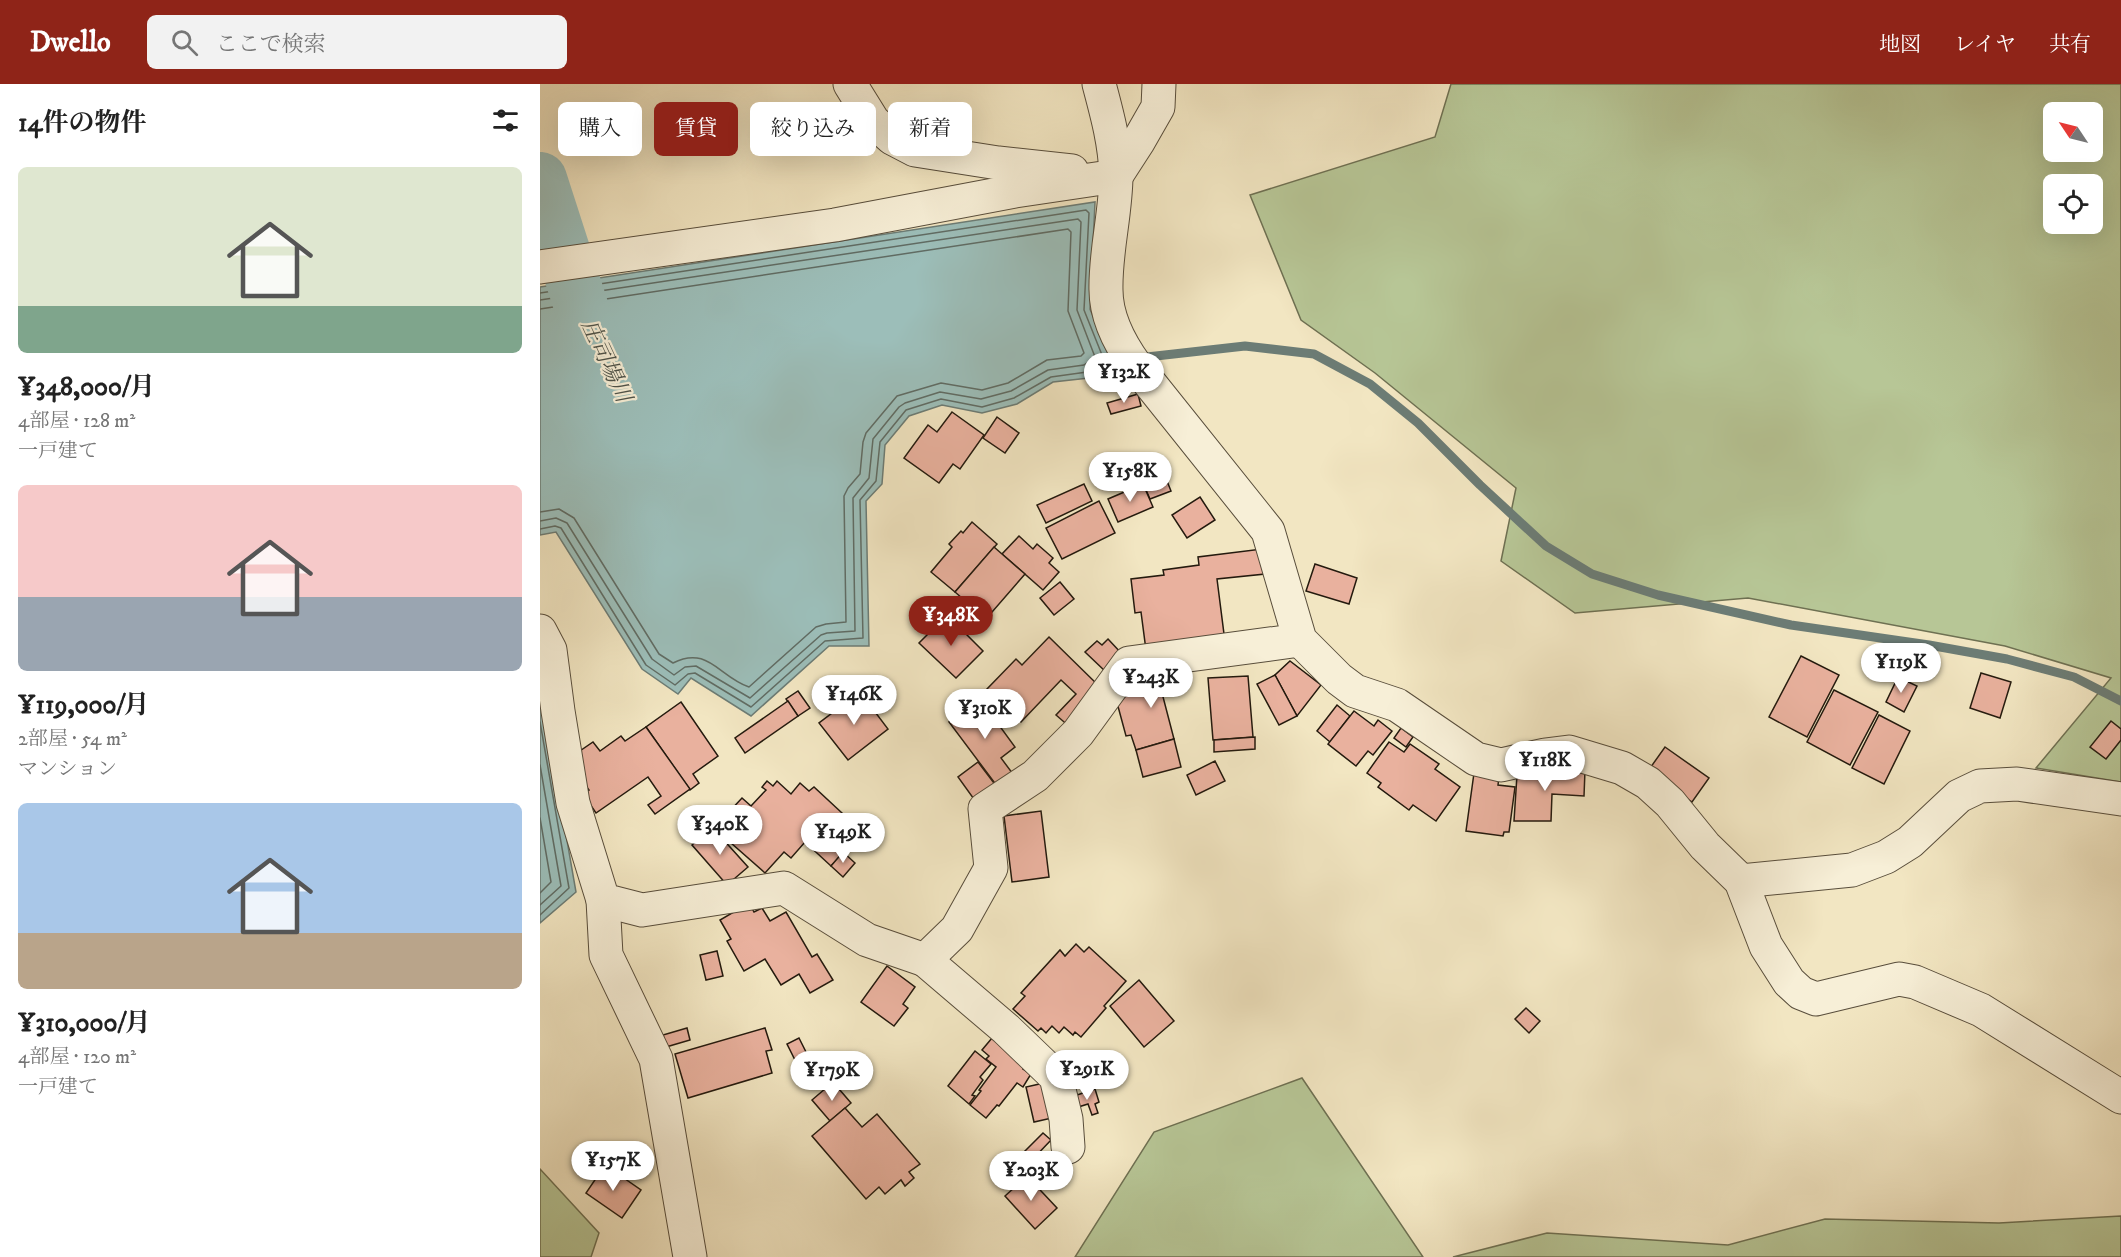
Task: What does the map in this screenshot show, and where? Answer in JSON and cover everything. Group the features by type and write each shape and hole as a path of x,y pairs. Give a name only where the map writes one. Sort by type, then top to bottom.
{"street":[{"path":"850,84 873,121 892,138 915,150 998,163 1116,176"},
{"path":"1098,84 1112,128 1116,176 1106,291 1110,318 1130,358 1268,531 1300,640 1339,679 1355,691 1397,705 1476,759 1501,765 1569,752 1622,768 1648,783 1670,803 1705,846 1741,881 1766,946 1789,982 1801,993 1816,999 1899,979 1915,982 1982,1010 2121,1097"},
{"path":"540,267 835,225 1015,191 1116,176 1158,107 1159,84"},
{"path":"540,631 550,650 573,802 603,900 606,955 656,1059 690,1257"},
{"path":"926,960 957,928 991,868 985,809 1035,776 1071,740 1129,663 1300,640"},
{"path":"1741,881 1852,870 1886,858 1910,842 1959,796 1980,786 2018,784 2121,799"},
{"path":"603,900 642,910 784,888 867,940 926,960 1006,1029 1056,1077 1066,1119 1068,1147"}],"green space":[{"path":"1451,84 2121,84 2121,782 2036,768 2111,678 2005,646 1748,598 1575,613 1501,561 1516,488 1375,373 1301,320 1250,195 1435,137"},
{"path":"1302,1078 1423,1257 1075,1257 1154,1132"},
{"path":"540,1169 599,1233 591,1257 540,1257"},
{"path":"2121,1216 2121,1257 1453,1257 1547,1233 1728,1245 1825,1219 1999,1223"}],"water":[{"path":"1095,202 1090,309 1113,363 1089,378 1053,382 1017,404 982,413 942,405 909,416 885,445 882,484 866,501 869,646 829,646 751,716 691,678 678,694 642,669 556,532 540,535 540,287"},
{"path":"540,686 576,892 540,923"}],"building":[{"path":"1138,394 1141,406 1111,414 1107,403"},
{"path":"952,412 984,435 960,469 953,464 939,483 904,458 928,425 937,432"},
{"path":"997,417 1019,433 1005,453 983,438"},
{"path":"1167,481 1171,491 1150,499 1146,490"},
{"path":"1084,484 1092,501 1046,523 1037,505"},
{"path":"1143,484 1153,507 1118,522 1108,499"},
{"path":"1200,497 1215,520 1187,538 1172,515"},
{"path":"1099,501 1115,533 1062,559 1046,528"},
{"path":"972,522 997,544 955,592 931,572 952,547 949,544"},
{"path":"1019,536 1033,549 1037,544 1053,558 1049,563 1059,572 1043,590 1002,554"},
{"path":"994,547 1025,574 986,619 955,592"},
{"path":"1262,549 1265,574 1217,579 1224,634 1146,650 1141,612 1135,613 1131,579 1164,575 1163,570 1199,565 1198,557"},
{"path":"1315,564 1357,578 1349,604 1306,591"},
{"path":"1060,582 1074,599 1054,615 1040,598"},
{"path":"947,615 983,651 956,678 919,643"},
{"path":"1049,637 1100,687 1071,728 1056,715 1076,694 1061,680 1021,722 987,689 1016,659 1022,665"},
{"path":"1108,639 1123,655 1106,672 1085,652 1097,641 1102,645"},
{"path":"1801,656 1839,675 1807,737 1769,717"},
{"path":"1290,661 1321,685 1297,716 1275,675"},
{"path":"1182,665 1188,686 1162,693 1174,739 1136,750 1131,735 1126,736 1116,699 1149,690 1145,676"},
{"path":"1981,673 2011,682 2000,718 1970,708"},
{"path":"1275,675 1297,716 1279,725 1257,684"},
{"path":"1248,676 1253,737 1213,740 1208,678"},
{"path":"852,677 862,690 842,706 832,693"},
{"path":"1898,677 1917,686 1904,712 1886,702"},
{"path":"1834,690 1878,712 1850,765 1807,742"},
{"path":"798,691 810,708 798,716 786,699"},
{"path":"860,692 888,729 848,760 819,723"},
{"path":"980,699 1015,747 1001,758 1013,774 997,786 949,722"},
{"path":"788,701 798,716 745,753 735,738"},
{"path":"681,702 718,756 693,774 699,783 690,790 646,727"},
{"path":"1337,705 1350,716 1330,742 1317,731"},
{"path":"1354,711 1374,726 1378,720 1392,731 1373,755 1368,751 1356,766 1328,744"},
{"path":"1879,715 1910,731 1884,784 1852,768"},
{"path":"2111,721 2121,729 2121,740 2106,759 2090,747"},
{"path":"646,727 690,789 655,814 648,805 661,796 648,777 596,813 583,794 589,790 578,775 574,755 593,742 600,751 621,736 625,741"},
{"path":"1401,728 1413,737 1406,747 1394,738"},
{"path":"1255,737 1255,749 1214,752 1214,740"},
{"path":"1174,739 1181,767 1143,777 1136,750"},
{"path":"1389,742 1404,752 1410,744 1439,764 1435,769 1460,787 1436,821 1413,805 1409,810 1378,787 1381,783 1367,773"},
{"path":"1665,747 1709,778 1692,802 1648,771"},
{"path":"1215,761 1225,781 1196,795 1187,775"},
{"path":"978,762 997,787 976,802 958,777"},
{"path":"1544,768 1585,770 1584,796 1552,794 1551,821 1514,821 1517,775"},
{"path":"1474,773 1499,777 1498,785 1515,787 1509,832 1504,832 1503,836 1466,831"},
{"path":"767,781 773,786 777,781 791,794 800,783 809,791 814,787 842,813 828,828 849,847 831,866 805,842 791,858 784,852 765,873 714,828 742,798 751,806 766,790 762,787"},
{"path":"1041,811 1049,877 1012,882 1004,816"},
{"path":"712,827 748,867 727,885 692,845"},
{"path":"843,852 855,863 843,877 831,866"},
{"path":"749,903 754,912 762,908 770,921 786,912 812,957 817,954 833,980 810,993 799,974 781,985 765,959 744,971 727,941 731,939 720,920"},
{"path":"1076,944 1084,952 1089,947 1126,981 1081,1037 1075,1032 1073,1035 1064,1027 1059,1033 1052,1026 1046,1033 1041,1028 1038,1031 1013,1009 1025,996 1021,993 1060,950 1065,956"},
{"path":"717,951 723,976 706,980 700,955"},
{"path":"887,966 915,987 903,1004 908,1008 894,1026 861,1002"},
{"path":"1139,980 1174,1021 1144,1047 1110,1006"},
{"path":"1526,1008 1540,1021 1529,1033 1515,1019"},
{"path":"687,1028 690,1040 666,1047 663,1035"},
{"path":"765,1028 772,1050 766,1051 772,1073 688,1098 675,1054"},
{"path":"997,1032 1029,1060 1023,1069 1031,1074 1023,1087 1017,1083 986,1118 970,1105 996,1067 986,1059 989,1056 982,1050"},
{"path":"799,1038 810,1060 798,1066 787,1044"},
{"path":"975,1051 991,1064 980,1077 983,1080 972,1095 975,1096 969,1104 948,1086"},
{"path":"833,1082 851,1103 830,1121 812,1100"},
{"path":"1044,1083 1052,1118 1034,1122 1026,1087"},
{"path":"1095,1089 1099,1102 1095,1104 1098,1113 1092,1115 1088,1104 1075,1108 1071,1097"},
{"path":"845,1108 862,1127 877,1114 920,1164 909,1172 914,1178 905,1186 901,1180 885,1194 879,1187 866,1199 812,1136"},
{"path":"1043,1133 1051,1140 1032,1160 1024,1152"},
{"path":"605,1165 641,1190 622,1218 586,1193"},
{"path":"1027,1176 1057,1208 1035,1229 1005,1196"}],"waterway":[{"name":"庄司場川","path":"540,179 590,334 598,350"},
{"path":"1138,358 1245,346 1314,354 1370,384 1418,423 1546,546 1592,574 1658,595 1791,625 2007,659 2074,677 2121,701"}]}
